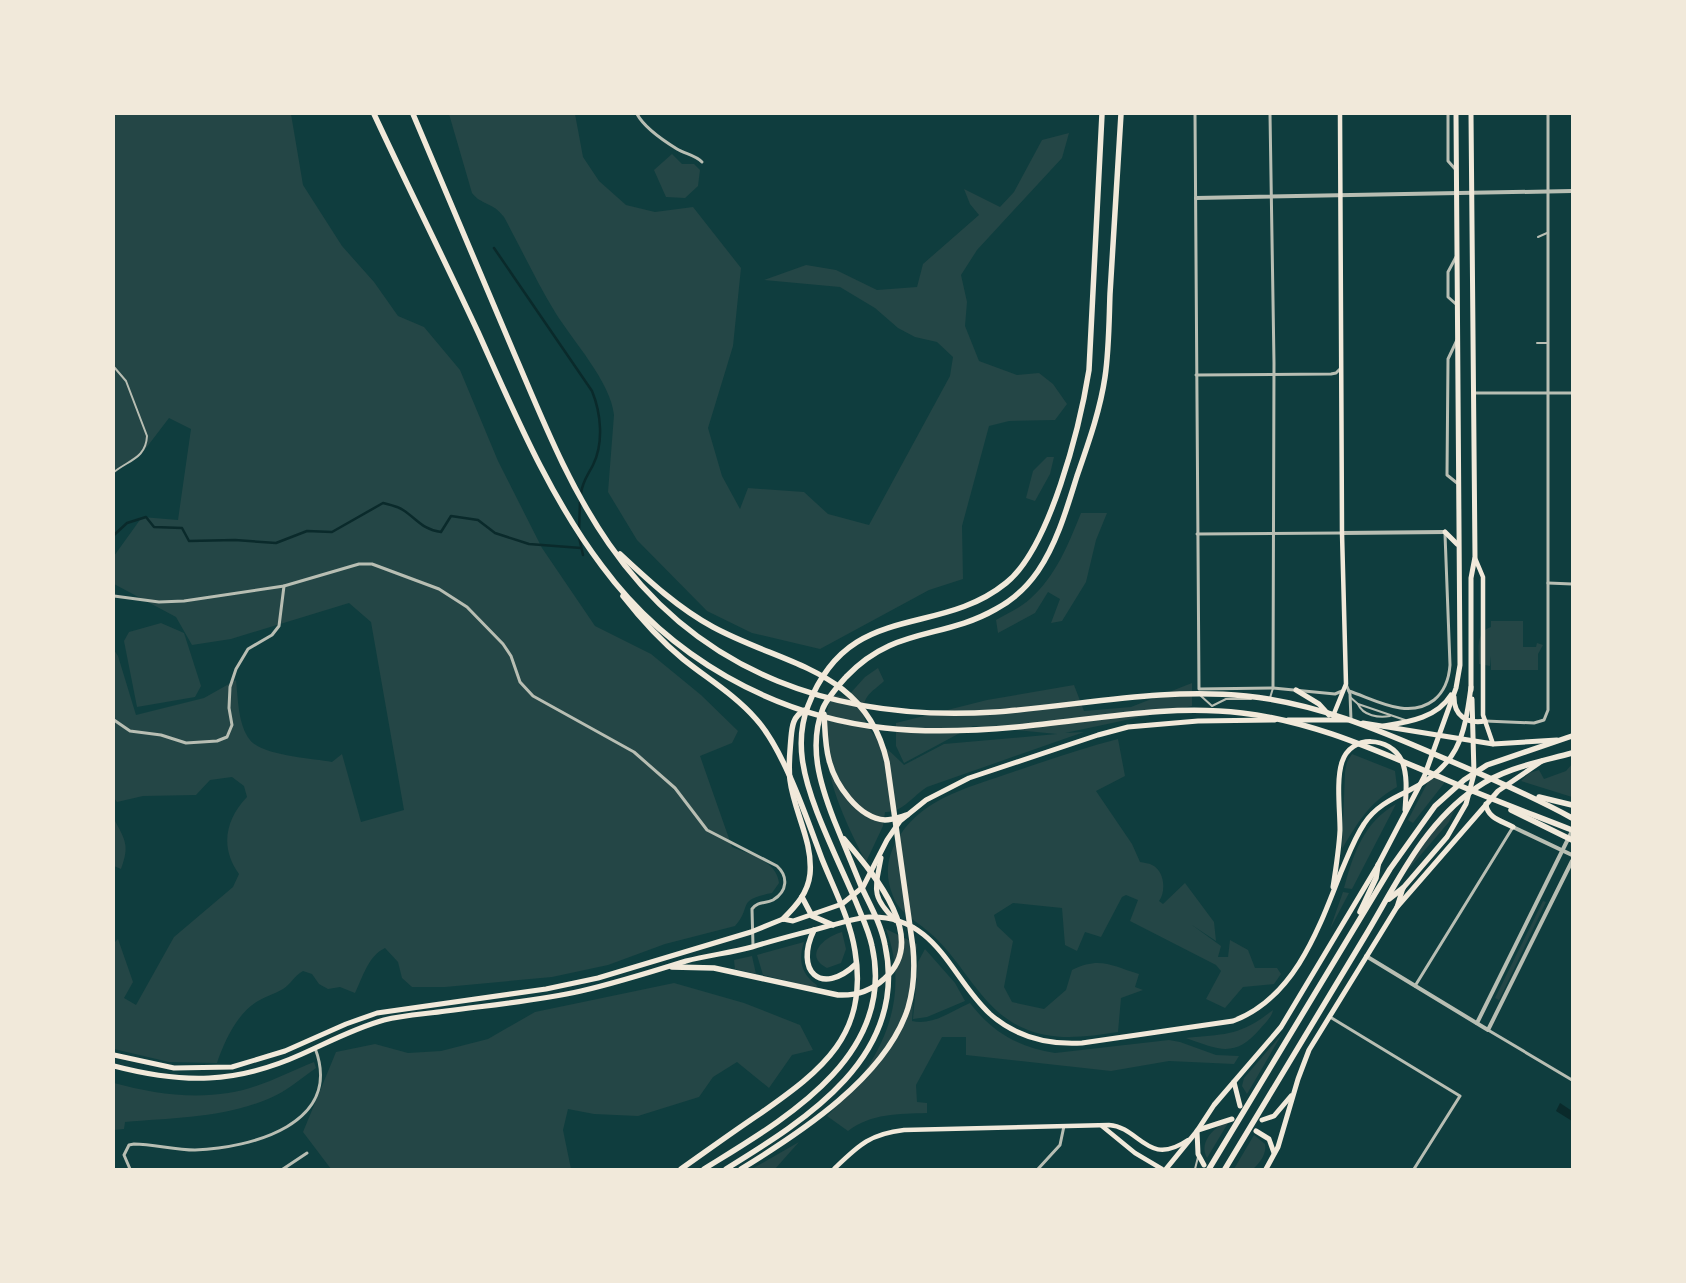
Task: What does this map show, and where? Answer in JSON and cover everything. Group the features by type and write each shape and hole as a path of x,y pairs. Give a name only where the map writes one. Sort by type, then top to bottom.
{"highway":[{"path":"374,114 561,503 629,604 656,634 684,659 739,702 757,719 769,736 814,838 852,939 856,964 856,995 847,1028 824,1064 797,1088 681,1169"},
{"path":"413,114 550,438 585,506 609,544 639,582 668,611 712,646 774,680 832,701 884,710 942,713 995,712 1175,693 1256,697 1318,709 1364,724 1532,796 1572,818"},
{"path":"704,1169 788,1116 820,1088 846,1058 863,1031 872,1006 875,984 872,944 815,807 804,775 801,747 807,709 825,672 851,646 881,630 958,607 994,591 1016,574 1039,539 1074,435 1089,370 1102,114"},
{"path":"726,1169 803,1118 840,1084 860,1061 879,1029 887,1005 889,973 885,943 823,790 816,750 817,732 824,708 835,690 854,669 882,648 915,635 969,622 1010,600 1028,584 1050,550 1091,437 1105,380 1121,114"},
{"path":"609,544 658,588 701,620 740,640 822,676 842,688 866,711 882,743 889,773 913,948 914,976 910,999 898,1031 870,1068 840,1100 791,1138 741,1169"},
{"path":"602,566 650,620 677,644 705,663 760,694 823,717 883,728 942,731 1022,727 1149,712 1196,710 1245,713 1301,724 1345,738 1479,794 1572,830"},
{"path":"824,708 828,756 836,777 846,793 862,810 872,817 884,820 907,815"},
{"path":"783,919 802,897 810,875 809,848 790,781 789,758 793,723 798,714 807,709"},
{"path":"1207,1167 1258,1088 1406,844 1435,806 1449,792 1487,765 1572,736"},
{"path":"1225,1169 1425,838 1454,806 1489,780 1542,761 1572,753"},
{"path":"1479,794 1572,840"},
{"path":"1532,796 1572,805"},
{"path":"672,967 714,968 818,992 846,996 869,990 887,977 900,954 902,936 896,915 864,865 841,836"},
{"path":"1350,935 1376,878 1378,865"},
{"path":"1387,900 1403,888"},
{"path":"802,897 812,916 833,925"},
{"path":"814,930 807,947 806,957 814,974 821,978 834,979 847,973 856,964"}],"main road":[{"path":"1332,720 1346,684 1342,533 1340,114"},
{"path":"1456,114 1457,483 1460,665 1454,704 1459,715 1471,722 1485,721"},
{"path":"1397,907 1403,888 1461,816 1472,788 1474,748 1471,687 1471,578 1475,557 1471,114"},
{"path":"1445,532 1458,545"},
{"path":"1475,557 1483,577 1485,721 1493,744"},
{"path":"114,1066 174,1078 218,1079 256,1072 359,1029 394,1018 566,994 700,958 869,917 895,921 922,933 936,945 983,1006 1009,1028 1035,1039 1072,1044 1233,1021 1253,1012 1276,994 1294,970 1317,932 1356,838 1375,810 1389,800 1425,782 1444,767 1461,737 1471,687"},
{"path":"1380,726 1427,716 1441,708 1456,688"},
{"path":"1102,1126 1135,1152 1164,1169 1193,1136 1214,1105 1281,1027 1378,865 1424,777 1456,688"},
{"path":"1296,690 1324,708 1332,720"},
{"path":"114,1055 174,1068 232,1067 285,1051 346,1024 377,1013 579,983 751,932 783,919 793,921 812,916 836,907 855,895 867,881 895,827 926,800 958,783 1117,730 1160,723 1198,721 1332,720 1351,721 1493,744 1559,740"},
{"path":"1331,897 1339,845 1341,766 1351,748 1362,742 1374,741 1388,747 1399,756 1406,780 1405,813"},
{"path":"1266,1169 1274,1156 1293,1093 1309,1050 1328,1016 1397,907 1498,791 1542,761"},
{"path":"1486,804 1488,813 1492,817 1513,827"},
{"path":"884,847 877,882 877,895 881,905 895,921"},
{"path":"1234,1082 1240,1106"},
{"path":"1262,1120 1270,1118 1278,1112 1293,1093"},
{"path":"1197,1130 1232,1119"},
{"path":"834,1169 861,1144 885,1132 904,1130 1116,1126 1125,1130 1141,1143 1154,1149 1169,1149 1193,1136"},
{"path":"1197,1130 1198,1154 1207,1167"},
{"path":"1256,1131 1272,1143 1274,1156"}],"street":[{"path":"637,114 644,123 675,148 697,157 702,162"},
{"path":"1195,114 1199,688 1273,688 1335,694 1342,691"},
{"path":"1270,114 1273,196 1274,374 1273,688"},
{"path":"1448,114 1448,161 1456,171"},
{"path":"1485,721 1534,723 1544,720 1547,715 1548,114"},
{"path":"1196,198 1572,190"},
{"path":"1456,257 1448,272 1448,297 1457,305"},
{"path":"1457,340 1448,359 1447,475 1457,483"},
{"path":"1196,374 1331,374 1336,373 1342,365"},
{"path":"1473,393 1572,393"},
{"path":"1197,534 1445,532 1447,541 1450,665 1447,682 1442,691 1423,707 1408,710 1349,691"},
{"path":"114,596 159,602 184,601 284,586 359,564 372,564 438,589 467,607 506,648 520,682 530,693 634,752 675,788 707,830 736,843 777,866 782,871 786,882 781,893 775,899 755,905 752,909 751,932 753,946"},
{"path":"1548,583 1572,584"},
{"path":"114,720 130,731 161,735 186,742 217,741 227,737 232,725 229,708 230,687 236,669 248,649 272,635 279,626 284,586"},
{"path":"1346,684 1350,697 1351,721"},
{"path":"1415,986 1513,827 1572,855"},
{"path":"1477,1023 1553,866 1564,851 1572,830"},
{"path":"1488,1030 1572,861"},
{"path":"1366,956 1572,1080"},
{"path":"1328,1016 1460,1096 1414,1169"},
{"path":"130,1169 124,1155 129,1146 134,1144 182,1149 209,1149 254,1142 286,1128 305,1113 316,1094 320,1075 320,1060 315,1048"},
{"path":"1038,1169 1060,1145 1064,1126"},
{"path":"283,1169 307,1154"}],"lane":[{"path":"1538,237 1548,233"},
{"path":"1538,344 1548,343"},
{"path":"114,367 126,381 147,436 147,444 140,456 114,472"},
{"path":"1199,688 1203,700 1212,706 1226,699 1270,699 1273,688"},
{"path":"1350,697 1364,712 1376,716 1392,715"},
{"path":"1358,704 1410,721"},
{"path":"1195,1169 1198,1154"}],"shaded area":[{"path":"114,114 291,114 303,185 342,246 374,282 398,316 424,327 460,370 498,461 542,548 595,626 651,654 701,695 738,731 732,743 700,756 732,847 761,859 768,864 777,875 779,883 772,893 753,898 749,901 735,926 665,944 608,965 552,977 445,987 412,987 402,978 398,962 385,948 374,956 370,962 355,993 340,987 328,989 319,984 312,974 303,971 283,989 250,1006 232,1029 217,1063 169,1062 114,1049 114,943 118,939 133,982 124,998 136,1005 174,937 233,887 239,874 229,854 228,834 234,815 247,797 244,786 232,777 210,780 196,795 143,796 117,802 114,798 114,650 118,656 136,715 204,698 236,680 239,711 243,727 250,740 256,745 265,750 288,756 332,762 342,754 361,822 404,810 371,622 349,603 231,639 192,645 176,617 114,584 114,556 142,517 178,520 191,429 169,418 140,456 114,472"},
{"path":"449,114 575,114 583,157 599,181 626,205 655,212 693,207 741,268 733,346 708,428 722,476 740,509 748,488 804,492 828,514 869,525 950,376 953,357 937,342 915,337 898,328 875,308 840,287 764,280 806,265 836,270 877,290 917,287 923,264 979,215 970,204 964,189 1000,207 1014,192 1042,140 1069,133 1062,158 977,250 961,275 967,302 965,326 979,361 1017,375 1039,373 1053,384 1067,404 1055,420 1009,421 989,426 962,526 963,579 929,590 820,649 752,633 707,611 637,540 608,492 614,415 606,389 548,300 504,217 496,209 479,200 472,193"},
{"path":"672,154 682,164 694,164 700,170 698,186 685,198 666,197 654,170"},
{"path":"1047,457 1054,457 1050,474 1035,501 1026,498 1033,471"},
{"path":"1081,513 1107,513 1096,540 1086,582 1062,621 1051,623 1060,599 1048,592 1035,613 998,633 996,620 1026,602 1039,590 1054,570"},
{"path":"1491,621 1523,621 1523,647 1536,647 1537,643 1543,645 1538,654 1538,670 1491,670 1491,656 1490,666 1479,664 1480,637 1486,629 1491,627"},
{"path":"161,623 184,633 201,686 195,697 137,707 124,641 129,632"},
{"path":"878,668 884,681 867,697 863,707 864,716 867,725 881,743 904,765 944,744 1057,734 973,726 904,763 896,746 896,723 987,700 1074,685 1084,711 1131,707 1192,683 1192,706 1065,733 1084,732 927,787 897,810 885,812 883,826 866,862 838,802 832,781 827,760 826,717 831,695 847,697 865,677"},
{"path":"1118,739 1125,776 1096,791 1132,844 1140,862 1151,864 1160,872 1163,892 1159,901 1163,904 1185,883 1214,922 1216,941 1192,925 1221,946 1218,957 1228,957 1230,940 1248,950 1255,968 1277,968 1281,974 1274,984 1243,987 1225,1008 1206,999 1221,971 1216,965 1130,921 1138,900 1126,895 1122,897 1101,937 1085,932 1077,951 1065,945 1062,908 1013,903 994,915 997,926 1013,941 1004,987 1012,1002 1044,1009 1066,990 1072,970 1098,963 1139,974 1135,987 1143,990 1121,998 1118,1032 1069,1037 1033,1032 1007,1019 994,1008 942,945 899,907 888,880 888,865 892,850 910,822 936,802 951,794 1065,754"},
{"path":"1352,754 1395,771 1397,787 1371,807 1342,849 1345,772 1347,762"},
{"path":"1572,764 1572,797 1521,781 1529,773 1539,770 1544,779 1566,771"},
{"path":"1431,776 1445,782 1413,823 1408,820"},
{"path":"1396,804 1352,889 1344,888 1351,863 1361,840 1376,820"},
{"path":"1457,804 1449,822 1406,872 1432,830"},
{"path":"114,819 126,848 121,869 114,866"},
{"path":"1343,892 1349,893 1330,929"},
{"path":"1543,901 1546,902 1499,1000 1495,998"},
{"path":"886,929 917,944 912,1021 934,1020 970,1003 987,1022 1007,1037 1029,1047 1055,1053 1169,1040 1216,1055 1239,1056 1234,1064 1169,1061 1111,1071 966,1055 966,1037 942,1037 916,1085 917,1102 927,1103 927,1113 896,1114 876,1118 857,1125 848,1131 827,1116 862,1076 876,1054 886,1031 893,1007 895,982 893,956"},
{"path":"842,932 846,949 841,963 827,968 820,963 817,957 819,947 829,937"},
{"path":"804,942 801,955 802,966 807,976 817,985 816,988 763,975 757,955"},
{"path":"925,949 955,983 965,1001 927,1017 913,1019 918,962"},
{"path":"752,956 756,974 735,969 734,960"},
{"path":"674,983 744,1003 800,1025 813,1050 792,1055 769,1088 737,1062 713,1077 699,1097 638,1116 594,1114 568,1109 563,1130 571,1169 331,1169 303,1132 336,1052 375,1044 408,1053 441,1051 488,1039 535,1012"},
{"path":"1273,1010 1268,1020 1251,1038 1235,1048 1226,1049 1208,1046 1186,1038 1222,1034 1242,1029"},
{"path":"1282,1034 1247,1094 1242,1086 1244,1078"},
{"path":"314,1062 316,1068 293,1085 275,1096 251,1105 215,1114 125,1122 124,1129 114,1130 114,1083 170,1094 214,1095 250,1088"},
{"path":"1560,1103 1572,1111 1572,1121 1556,1111"},
{"path":"1224,1123 1228,1123 1207,1158 1204,1148 1205,1143 1211,1133"},
{"path":"1254,1135 1265,1144 1262,1158 1253,1169 1234,1169"},
{"path":"799,1142 775,1169 752,1169"}],"waterway":[{"path":"494,248 592,391 598,409 600,438 593,465 584,482 581,494"},
{"path":"579,531 580,502"},
{"path":"114,535 127,523 146,517 154,527 182,528 189,541 235,540 276,543 307,531 332,532 383,503 401,509 425,527 435,531 441,532 451,516 478,520 495,533 529,544 581,548"},
{"path":"579,537 583,555"}]}
